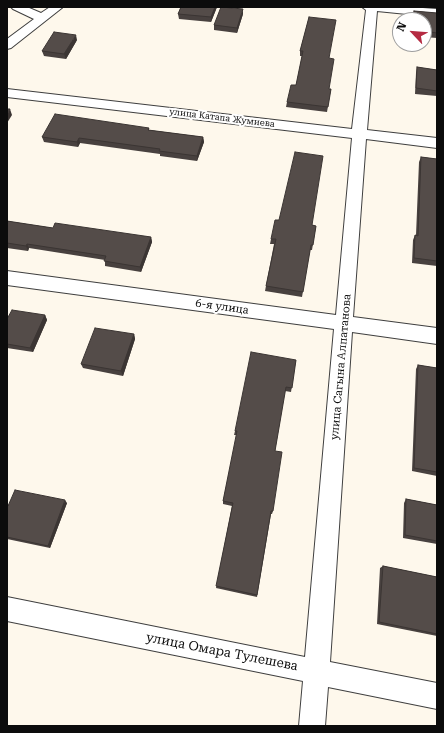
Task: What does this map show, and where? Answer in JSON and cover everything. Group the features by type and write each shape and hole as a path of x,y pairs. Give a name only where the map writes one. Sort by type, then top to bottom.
{"street":[{"path":"17,7 41,18"},
{"path":"7,44 57,7"},
{"path":"368,7 437,13"},
{"name":"улица Сагына Алпатанова","path":"312,726 359,134 372,7"},
{"name":"улица Катапа Жумиева","path":"7,93 437,142"},
{"name":"6-я улица","path":"7,278 437,336"},
{"name":"улица Омара Тулешева","path":"7,609 437,696"}],"building":[{"path":"181,7 215,7 211,17 178,14"},
{"path":"221,7 243,9 237,28 214,25"},
{"path":"432,13 437,13 437,33 432,32"},
{"path":"309,17 336,20 329,58 334,59 329,89 331,89 328,107 287,102 291,85 296,85 303,51 300,51"},
{"path":"54,32 76,35 64,54 42,51"},
{"path":"417,67 437,70 437,91 416,88"},
{"path":"55,114 149,128 148,130 203,137 197,156 159,151 160,149 79,138 77,142 42,137"},
{"path":"295,152 323,156 312,225 316,226 313,245 311,245 303,292 266,286 276,239 271,239 275,220 279,220"},
{"path":"421,157 437,159 437,261 414,258 415,235 418,236"},
{"path":"7,221 53,228 55,223 151,237 140,267 104,261 106,256 27,244 26,246 7,243"},
{"path":"12,310 45,315 30,348 7,344 7,319"},
{"path":"95,328 134,334 121,371 81,364"},
{"path":"251,352 296,360 292,388 286,387 275,451 282,452 273,511 271,511 257,595 216,586 233,503 223,501"},
{"path":"418,365 437,368 437,472 414,468"},
{"path":"15,490 65,500 48,546 7,537 7,505 8,506"},
{"path":"406,499 437,505 437,541 405,535"},
{"path":"383,566 437,577 437,634 379,622"}]}
